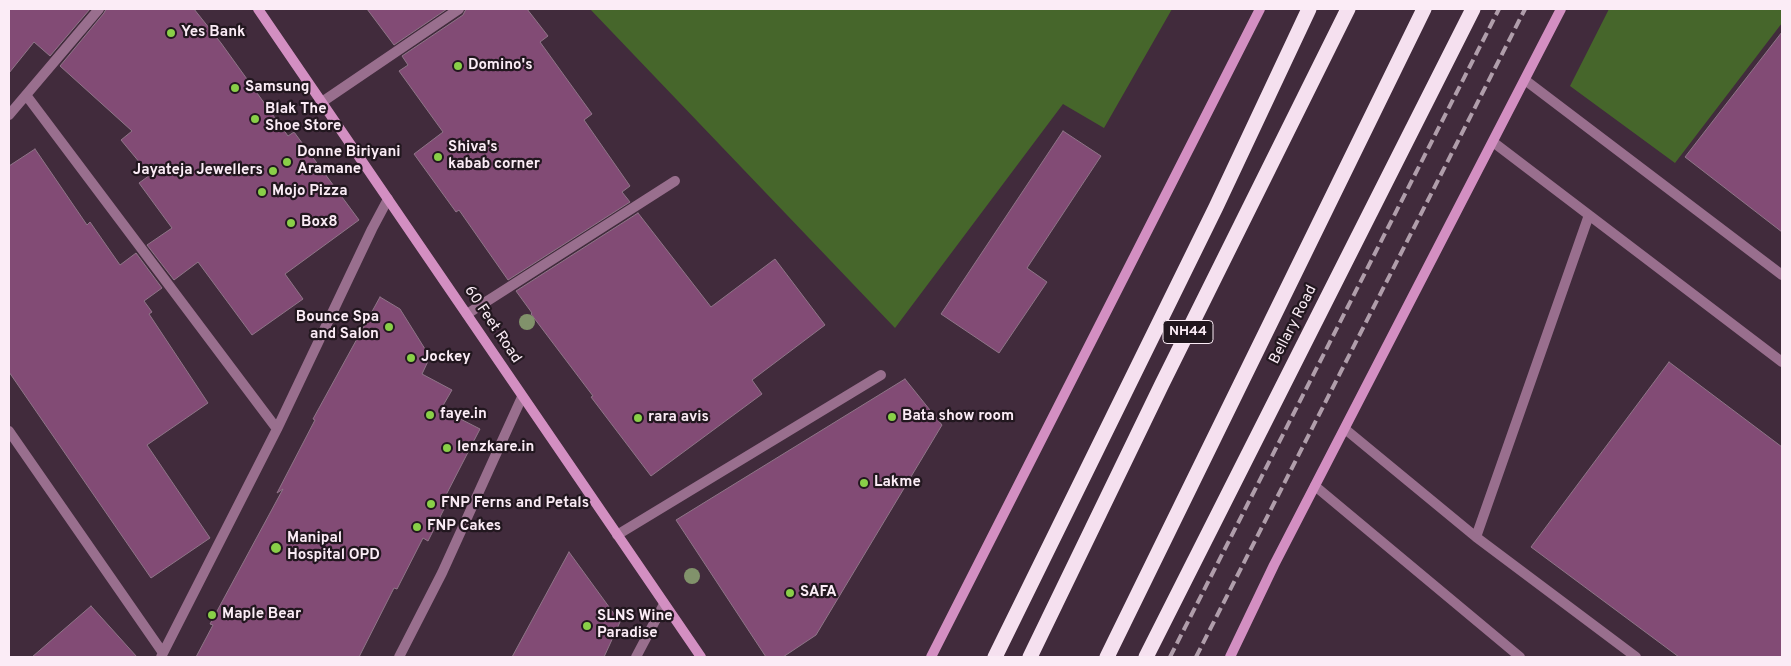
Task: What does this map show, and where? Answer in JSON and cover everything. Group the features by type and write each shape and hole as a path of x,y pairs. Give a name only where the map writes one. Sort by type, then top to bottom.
{"highway":[{"path":"995,657 1216,207 1309,9"},
{"name":"NH44","path":"1030,657 1166,375 1348,9"},
{"name":"Bellary Road","path":"1107,657 1424,9"},
{"name":"Bellary Road","path":"1146,657 1473,9"}],"street":[{"path":"9,115 99,9"},
{"name":"60 Feet Road","path":"258,9 701,657"},
{"path":"322,102 459,9"},
{"path":"930,657 1167,195 1260,9"},
{"path":"1230,657 1274,564 1345,430 1561,9"},
{"path":"1525,80 1782,275"},
{"path":"26,95 277,429"},
{"path":"1493,142 1782,362"},
{"path":"467,314 675,181"},
{"path":"9,431 162,655 277,429 388,199"},
{"path":"1476,537 1589,215"},
{"path":"617,535 881,375"},
{"path":"398,657 442,573 522,396"},
{"path":"1345,430 1476,537 1636,657"},
{"path":"1315,486 1520,657"},
{"path":"636,657 664,604"}],"green space":[{"path":"590,9 1172,9 1104,128 1063,104 895,328"},
{"path":"1609,9 1782,9 1782,23 1675,163 1570,86"}],"building":[{"path":"9,9 90,9 50,56 34,42 9,73"},
{"path":"106,9 194,9 288,136 294,132 359,220 285,274 303,299 252,335 198,262 174,280 147,245 172,228 139,183 150,175 121,140 132,131 60,66"},
{"path":"367,9 447,9 394,45"},
{"path":"466,9 527,9 548,36 540,42 592,114 584,120 630,186 622,192 630,202 508,280 459,210 456,212 414,154 443,132 399,71 408,65 402,56 463,15"},
{"path":"1782,32 1782,232 1685,157"},
{"path":"1063,131 1101,156 1027,268 1047,282 999,353 941,314"},
{"path":"35,149 87,225 90,222 120,265 136,253 162,288 144,301 152,312 149,314 208,403 147,445 210,538 151,578 9,372 9,166"},
{"path":"638,213 711,307 775,259 825,325 752,380 762,394 651,476 591,397 593,396 531,314 516,291"},
{"path":"380,297 400,309 430,357 422,374 452,390 441,409 480,429 446,495 450,497 428,541 423,538 397,589 394,588 359,657 196,657 213,625 210,624 283,489 277,493 315,420 313,419"},
{"path":"1669,362 1782,447 1782,657 1679,657 1531,547"},
{"path":"905,379 942,425 816,635 783,657 766,657 676,520"},
{"path":"569,552 620,622 604,657 512,657"},
{"path":"91,606 137,657 32,657"}],"railway":[{"path":"1170,657 1499,9"},
{"path":"1196,657 1525,9"}],"place":[{"name":"Yes Bank","path":"171,33"},
{"name":"Domino's","path":"458,66"},
{"name":"Samsung","path":"235,88"},
{"name":"Blak The Shoe Store","path":"255,119"},
{"name":"Shiva's kabab corner","path":"438,157"},
{"name":"Donne Biriyani Aramane","path":"287,162"},
{"name":"Jayateja Jewellers","path":"273,171"},
{"name":"Mojo Pizza","path":"262,192"},
{"name":"Box8","path":"291,223"},
{"name":"Bounce Spa and Salon","path":"389,327"},
{"name":"Jockey","path":"411,358"},
{"name":"faye.in","path":"430,415"},
{"name":"Bata show room","path":"892,417"},
{"name":"rara avis","path":"638,418"},
{"name":"lenzkare.in","path":"447,448"},
{"name":"Lakme","path":"864,483"},
{"name":"FNP Ferns and Petals","path":"431,504"},
{"name":"FNP Cakes","path":"417,527"},
{"name":"Manipal Hospital OPD","path":"276,548"},
{"name":"SAFA","path":"790,593"},
{"name":"Maple Bear","path":"212,615"},
{"name":"SLNS Wine Paradise","path":"587,626"}]}
